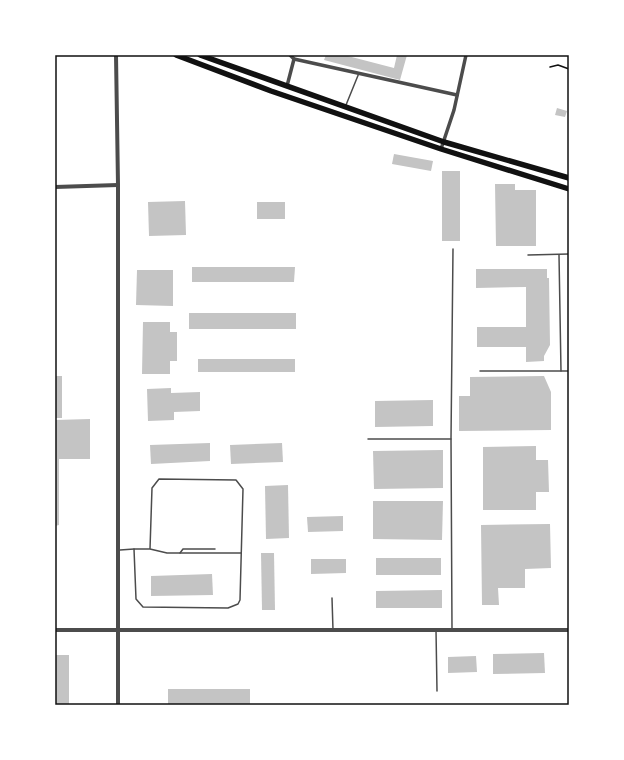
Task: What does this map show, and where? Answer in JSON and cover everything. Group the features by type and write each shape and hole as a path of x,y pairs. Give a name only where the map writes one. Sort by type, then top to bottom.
{"main road":[{"path":"176,55 271,91 441,149 569,189"},
{"path":"200,55 345,108 444,142 569,178"}],"street":[{"path":"116,55 118,185 118,705"},
{"path":"290,55 294,59 456,95"},
{"path":"441,149 454,110 456,95 466,55"},
{"path":"287,87 294,59"},
{"path":"55,187 118,185"},
{"path":"55,630 569,630"}],"lane":[{"path":"345,108 359,73"},
{"path":"452,630 451,439 453,249"},
{"path":"560,254 561,371"},
{"path":"528,255 569,254"},
{"path":"480,371 569,371"},
{"path":"368,439 451,439"},
{"path":"134,549 136,599 143,608 228,608 238,604 240,600 243,489 236,480 159,479 152,488 150,549"},
{"path":"118,550 150,549 167,554 241,553"},
{"path":"180,553 183,549 215,549"},
{"path":"332,598 333,630"},
{"path":"436,630 437,692"},
{"path":"504,705 551,705"}],"path":[{"path":"550,67 558,65 569,68"}],"building":[{"path":"326,55 344,55 394,68 397,55 407,55 400,80 324,60"},
{"path":"557,108 567,111 565,117 555,115"},
{"path":"394,154 433,161 431,171 392,164"},
{"path":"442,171 460,171 460,241 442,241"},
{"path":"495,184 515,184 515,190 536,190 536,246 496,246"},
{"path":"185,201 186,235 149,236 148,202"},
{"path":"257,202 285,202 285,219 257,219"},
{"path":"192,267 295,267 294,282 192,282"},
{"path":"476,269 547,269 547,278 549,278 550,345 544,356 544,361 526,362 526,347 477,347 477,327 526,327 526,287 476,288"},
{"path":"137,270 173,270 173,306 136,305"},
{"path":"189,313 296,313 296,329 189,329"},
{"path":"143,322 170,322 170,332 177,332 177,361 170,361 170,374 142,374"},
{"path":"198,359 295,359 295,372 198,372"},
{"path":"55,376 62,376 62,418 55,418"},
{"path":"544,376 551,392 551,430 459,431 459,396 470,396 470,377"},
{"path":"171,388 171,393 200,392 200,411 174,412 174,420 148,421 147,389"},
{"path":"433,400 433,426 375,427 375,401"},
{"path":"90,419 90,459 59,459 59,525 55,526 55,420"},
{"path":"210,443 210,461 151,464 150,445"},
{"path":"282,443 283,462 231,464 230,445"},
{"path":"536,446 536,460 548,460 549,492 536,492 536,510 483,510 483,447"},
{"path":"443,450 443,488 374,489 373,451"},
{"path":"288,485 289,538 266,539 265,486"},
{"path":"373,501 443,501 442,540 373,539"},
{"path":"343,516 343,531 308,532 307,517"},
{"path":"550,524 551,568 525,569 525,588 498,588 499,605 482,605 481,525"},
{"path":"261,553 274,553 275,610 262,610"},
{"path":"376,558 441,558 441,575 376,575"},
{"path":"311,559 346,559 346,573 311,574"},
{"path":"212,574 213,595 151,596 151,576"},
{"path":"442,590 442,608 376,608 376,591"},
{"path":"544,653 545,673 493,674 493,654"},
{"path":"55,655 69,655 69,705 55,705"},
{"path":"476,656 477,672 448,673 448,657"},
{"path":"168,689 250,689 250,705 168,705"}]}
